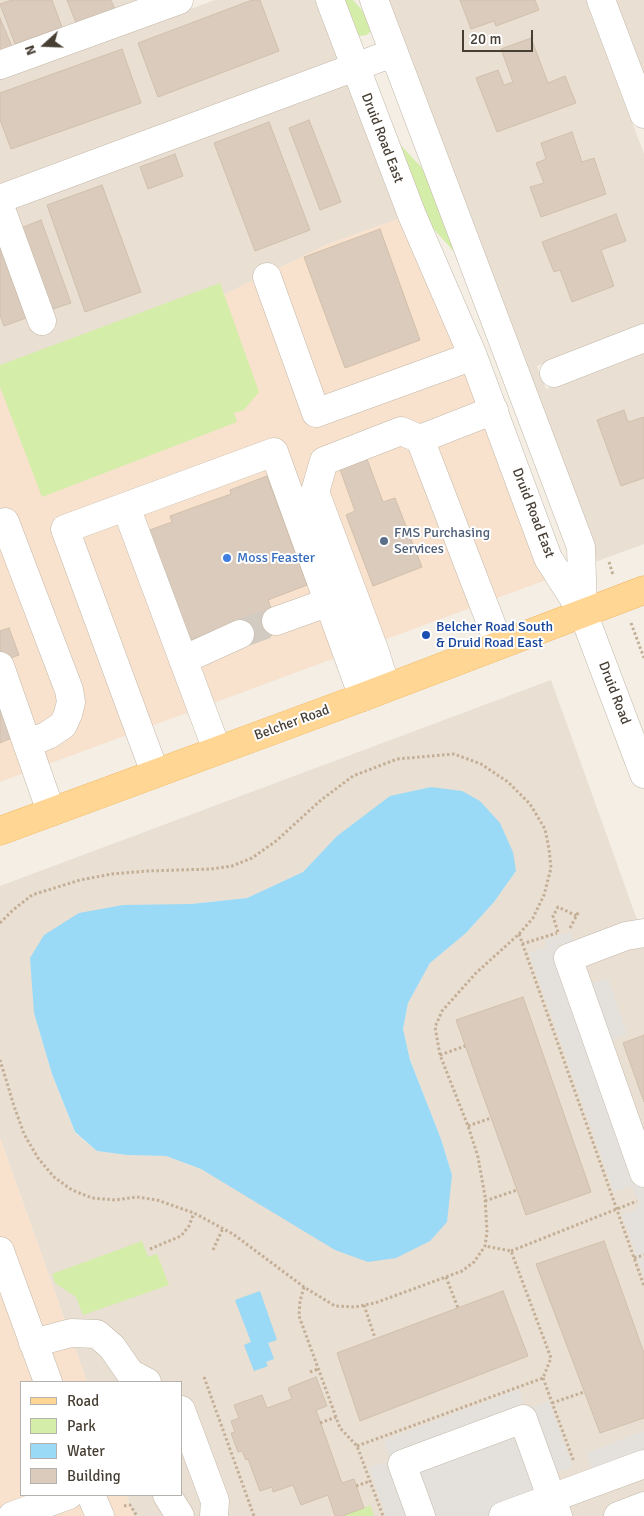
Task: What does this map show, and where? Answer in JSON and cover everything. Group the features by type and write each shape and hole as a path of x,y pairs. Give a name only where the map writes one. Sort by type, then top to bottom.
{"main road":[{"name":"Belcher Road","path":"0,831 644,590"}],"street":[{"path":"0,65 179,0"},
{"name":"Druid Road East","path":"330,0 412,215 473,356 548,558 583,612"},
{"path":"374,0 581,547 583,612"},
{"path":"601,0 644,114"},
{"path":"0,200 393,53"},
{"path":"0,206 42,321"},
{"path":"267,277 316,413 473,356"},
{"path":"554,372 644,338"},
{"path":"374,692 375,652 315,492 324,461 401,431 420,439 494,410"},
{"path":"420,439 499,644"},
{"path":"154,774 65,529 274,452 329,602 374,692"},
{"path":"126,507 217,750"},
{"path":"0,524 5,522 69,690 68,714 63,725 48,735 26,744"},
{"path":"276,621 329,602"},
{"name":"Druid Road","path":"583,612 644,774"},
{"path":"183,660 240,634"},
{"path":"0,666 51,812"},
{"path":"644,933 626,936 568,958 644,1174"},
{"path":"0,1251 48,1381"},
{"path":"33,1342 71,1333 96,1334 112,1346 136,1379"},
{"path":"182,1413 215,1501 214,1516"},
{"path":"421,1516 402,1464 523,1420 555,1507"},
{"path":"503,1516 555,1507 644,1464"},
{"path":"12,1516 39,1511 67,1496"},
{"path":"92,1496 109,1511"},
{"path":"168,1496 180,1516"},
{"path":"618,1516 644,1506"}],"path":[{"path":"639,646 644,658"},
{"path":"0,923 32,895 80,880 138,872 211,870 232,866 252,858 276,841 321,800 353,776 397,759 454,754 481,764 508,782 530,804 545,829 550,849 550,868 544,895 532,918 519,934 476,973 442,1011 435,1027 440,1055 478,1157 485,1201 487,1232 485,1246 474,1262 462,1271 364,1305 355,1307 335,1306 304,1287 233,1234 194,1213 150,1199 137,1197 115,1200 92,1198 72,1190 54,1178 38,1158 24,1134 0,1060"},
{"path":"558,932 553,916 558,907 577,916"},
{"path":"522,944 572,928 579,911"},
{"path":"519,934 644,1286"},
{"path":"440,1055 465,1046"},
{"path":"468,1126 491,1118"},
{"path":"485,1201 517,1190"},
{"path":"485,1246 511,1251 637,1201"},
{"path":"150,1249 181,1236 189,1226 194,1213"},
{"path":"213,1250 223,1228"},
{"path":"511,1251 551,1358 543,1378 574,1463"},
{"path":"634,1258 644,1255"},
{"path":"446,1276 458,1308"},
{"path":"304,1287 300,1301 299,1316 340,1428 357,1446 383,1516"},
{"path":"364,1305 375,1338"},
{"path":"310,1372 318,1369"},
{"path":"204,1376 208,1392 254,1516"},
{"path":"357,1446 543,1378"},
{"path":"552,1403 584,1392"},
{"path":"320,1423 336,1417"},
{"path":"356,1486 370,1481"},
{"path":"109,1511 130,1505 137,1516"}],"shaded area":[{"path":"0,0 143,0 0,52"},
{"path":"215,0 315,0 338,61 0,186 0,78"},
{"path":"389,0 586,0 644,154 644,325 537,366 546,389 644,351 644,544 595,562 594,542"},
{"path":"616,0 644,0 644,75"},
{"path":"347,84 398,219 328,244 213,300 0,372 0,212"},
{"path":"398,219 460,361 546,580 0,782 0,372 213,300 328,244"},
{"path":"551,680 644,939 644,1516 134,1516 126,1496 182,1496 182,1381 87,1381 0,1138 0,886","holes":["431,787 516,871 494,902 466,933 430,963 408,1003 403,1029 410,1060 441,1139 452,1175 229,1185 201,1169 166,1156 127,1155 97,1151 75,1133 52,1074 34,1013 191,904 247,898 303,872 337,836 391,796"]},
{"path":"570,932 588,982 592,983 608,978 627,1034 610,1041 641,1128 644,1126 644,1276 622,1214 637,1209 639,1203 632,1187 614,1192 529,953 544,948 546,946 545,940"},
{"path":"0,1138 87,1381 20,1381 20,1496 126,1496 134,1516 0,1516"},
{"path":"519,1389 524,1406 527,1408 549,1401 573,1467 558,1472 556,1475 570,1516 386,1516 369,1468 390,1461 384,1440"},
{"path":"644,1431 644,1452 593,1471 586,1453"}],"green space":[{"path":"339,0 353,0 361,9 370,27 370,32 367,35 360,36 355,34"},
{"path":"397,141 421,167 428,179 456,254 416,209"},
{"path":"220,283 259,392 244,410 234,413 237,422 42,497 0,387 0,365"},
{"path":"142,1241 148,1257 157,1254 169,1285 83,1315 76,1297 55,1283 52,1274"},
{"path":"370,1505 374,1516 342,1516 364,1508"}],"water":[{"path":"431,787 462,791 480,801 500,823 513,852 516,871 494,902 466,933 430,963 408,1003 403,1029 410,1060 441,1139 452,1175 447,1222 430,1241 396,1258 368,1262 335,1250 201,1169 166,1156 127,1155 97,1151 75,1132 52,1074 34,1013 30,958 44,935 79,913 123,905 191,904 247,898 303,872 337,836 390,796"},
{"path":"260,1291 277,1340 268,1343 274,1359 266,1362 268,1366 254,1371 244,1345 251,1342 235,1300"}],"building":[{"path":"12,0 52,0 62,27 15,44 0,4"},
{"path":"67,0 111,0 116,12 78,28"},
{"path":"252,0 260,0 279,51 158,97 138,43"},
{"path":"460,0 535,0 539,10 496,26 494,21 471,29"},
{"path":"0,18 13,49 0,54"},
{"path":"531,38 548,83 565,76 576,103 497,132 476,78 498,70 504,85 513,82 501,49"},
{"path":"122,49 141,103 11,149 0,120 0,93"},
{"path":"309,120 341,202 320,210 289,128"},
{"path":"269,122 310,230 255,251 214,143"},
{"path":"572,132 582,162 594,158 606,194 541,217 530,187 544,183 536,163 546,159 541,143"},
{"path":"175,154 183,176 148,189 140,167"},
{"path":"102,185 141,292 85,312 47,205"},
{"path":"616,214 626,241 601,250 614,286 572,302 560,270 554,272 542,242"},
{"path":"41,220 71,303 50,310 21,228"},
{"path":"380,229 420,340 345,368 304,257"},
{"path":"0,247 26,318 4,326 0,315"},
{"path":"624,410 628,422 644,417 644,478 621,486 597,420"},
{"name":"FMS Purchasing Services","path":"364,451 383,502 395,498 422,567 373,586 346,515 355,511 337,461"},
{"name":"Moss Feaster","path":"267,476 307,585 268,600 280,632 244,646 236,623 188,641 147,531 172,522 170,516 231,494 230,490"},
{"path":"9,628 19,655 0,662 0,631"},
{"path":"0,699 14,737 0,743"},
{"path":"523,997 591,1192 526,1215 456,1020"},
{"path":"644,1035 644,1102 623,1043"},
{"path":"604,1241 644,1353 644,1418 600,1433 536,1264"},
{"path":"503,1291 528,1356 360,1421 337,1353"},
{"path":"316,1377 327,1406 316,1410 342,1483 354,1479 364,1508 342,1516 335,1516 328,1495 301,1505 293,1485 273,1492 272,1487 260,1491 248,1459 246,1460 242,1451 238,1452 231,1433 235,1432 231,1421 239,1418 234,1405 262,1395 267,1408 292,1399 288,1388"}],"tunnel":[{"path":"240,634 276,621"}],"place":[{"name":"FMS Purchasing Services","path":"384,541"},
{"name":"Moss Feaster","path":"227,558"},
{"name":"Belcher Road South & Druid Road East","path":"426,635"}]}
